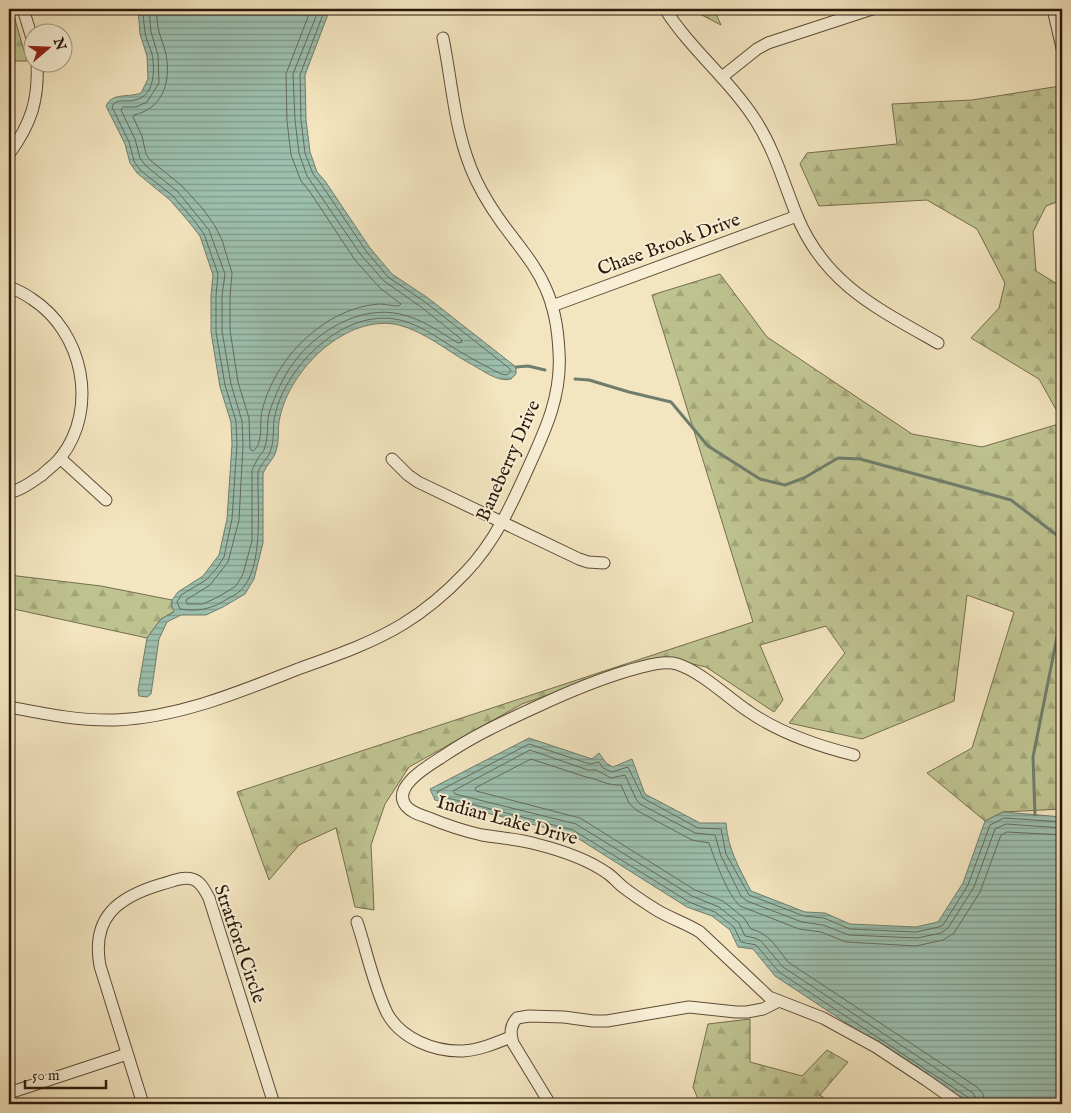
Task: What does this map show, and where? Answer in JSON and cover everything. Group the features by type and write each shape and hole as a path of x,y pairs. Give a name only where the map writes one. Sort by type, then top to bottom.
{"street":[{"path":"23,9 27,22"},
{"path":"665,9 682,32 747,107 770,144 797,216 817,253 839,279 867,302 938,343"},
{"path":"722,77 757,49 768,43 872,9"},
{"path":"1053,9 1062,48"},
{"name":"Baneberry Drive","path":"9,706 68,718 118,720 160,715 228,696 347,651 404,624 441,596 466,572 479,557 502,522 538,445 556,398 560,356 557,326 552,306 540,276 486,199 469,165 456,122 443,38"},
{"path":"9,154 24,131 35,103 38,85 37,72"},
{"name":"Chase Brook Drive","path":"552,306 797,216"},
{"path":"9,287 23,293 48,311 62,327 77,356 81,379 80,407 75,430 67,448 60,458 29,485 9,493"},
{"path":"60,458 106,500"},
{"path":"392,459 408,476 418,482 588,562 604,563"},
{"name":"Indian Lake Drive","path":"854,755 813,743 770,724 704,679 678,664 664,663 637,668 597,680 503,721 466,741 421,771 404,790 403,799 405,805 410,810 432,819 482,835 510,838 537,844 573,856 607,873 637,898 700,932 769,997 824,1018 876,1047 960,1104"},
{"name":"Stratford Circle","path":"143,1104 100,966 97,950 98,938 103,923 115,907 131,895 141,890 182,878 191,878 201,885 209,898 274,1104"},
{"path":"357,922 379,994 388,1015 405,1034 418,1042 437,1048 463,1051 491,1045 511,1037"},
{"path":"550,1104 511,1037 511,1027 518,1018 529,1016 564,1017 593,1021 689,1006 747,1012 779,1001"},
{"path":"9,1093 127,1054"}],"green space":[{"path":"9,9 12,9 22,44 22,61 9,61"},
{"path":"690,9 714,9 721,25"},
{"path":"1060,86 1062,93 1062,200 1046,206 1033,232 1036,271 1062,287 1062,420 1039,379 971,338 999,308 1005,283 977,229 927,200 819,206 800,164 807,153 897,144 892,104 972,100"},
{"path":"720,274 767,337 912,434 982,447 1062,423 1062,809 1003,812 985,821 927,773 972,748 1014,612 967,595 954,701 862,739 789,723 845,653 826,626 760,645 783,700 774,712 706,667 665,658 588,681 522,704 409,767 385,804 371,845 374,910 355,907 336,828 299,845 269,880 237,792 753,622 652,295"},
{"path":"9,575 101,586 172,600 172,606 175,611 161,619 147,638 9,608"},
{"path":"750,1019 750,1062 802,1076 827,1050 848,1062 820,1095 832,1104 700,1104 693,1087 708,1024"}],"water":[{"path":"138,9 330,9 305,75 306,120 310,152 317,172 370,248 392,274 428,298 516,367 516,374 511,379 506,380 495,377 427,337 399,325 379,324 360,328 341,336 324,348 308,364 296,381 286,399 280,417 276,451 263,474 263,543 254,579 245,594 223,607 206,615 181,615 167,622 159,639 151,694 147,697 139,696 138,690 147,638 161,619 174,612 172,600 178,592 203,576 219,555 227,519 232,444 231,422 220,387 211,332 213,275 200,236 170,200 137,173 130,163 125,144 106,106 116,97 141,93 148,79 147,56 140,34"},
{"path":"529,738 592,759 599,753 606,763 613,767 632,759 645,794 700,823 726,823 729,842 738,866 751,891 805,912 825,913 850,924 916,927 938,922 963,883 985,821 1003,812 1062,817 1062,1104 969,1104 775,976 753,949 738,947 730,930 712,916 687,907 571,834 435,800 430,789"}],"waterway":[{"path":"516,367 528,366 545,370"},
{"path":"575,379 589,380 671,402 708,446 760,479 785,485 804,478 838,458 860,459 1011,500 1062,539"},
{"path":"1035,815 1033,757 1062,612"}]}
